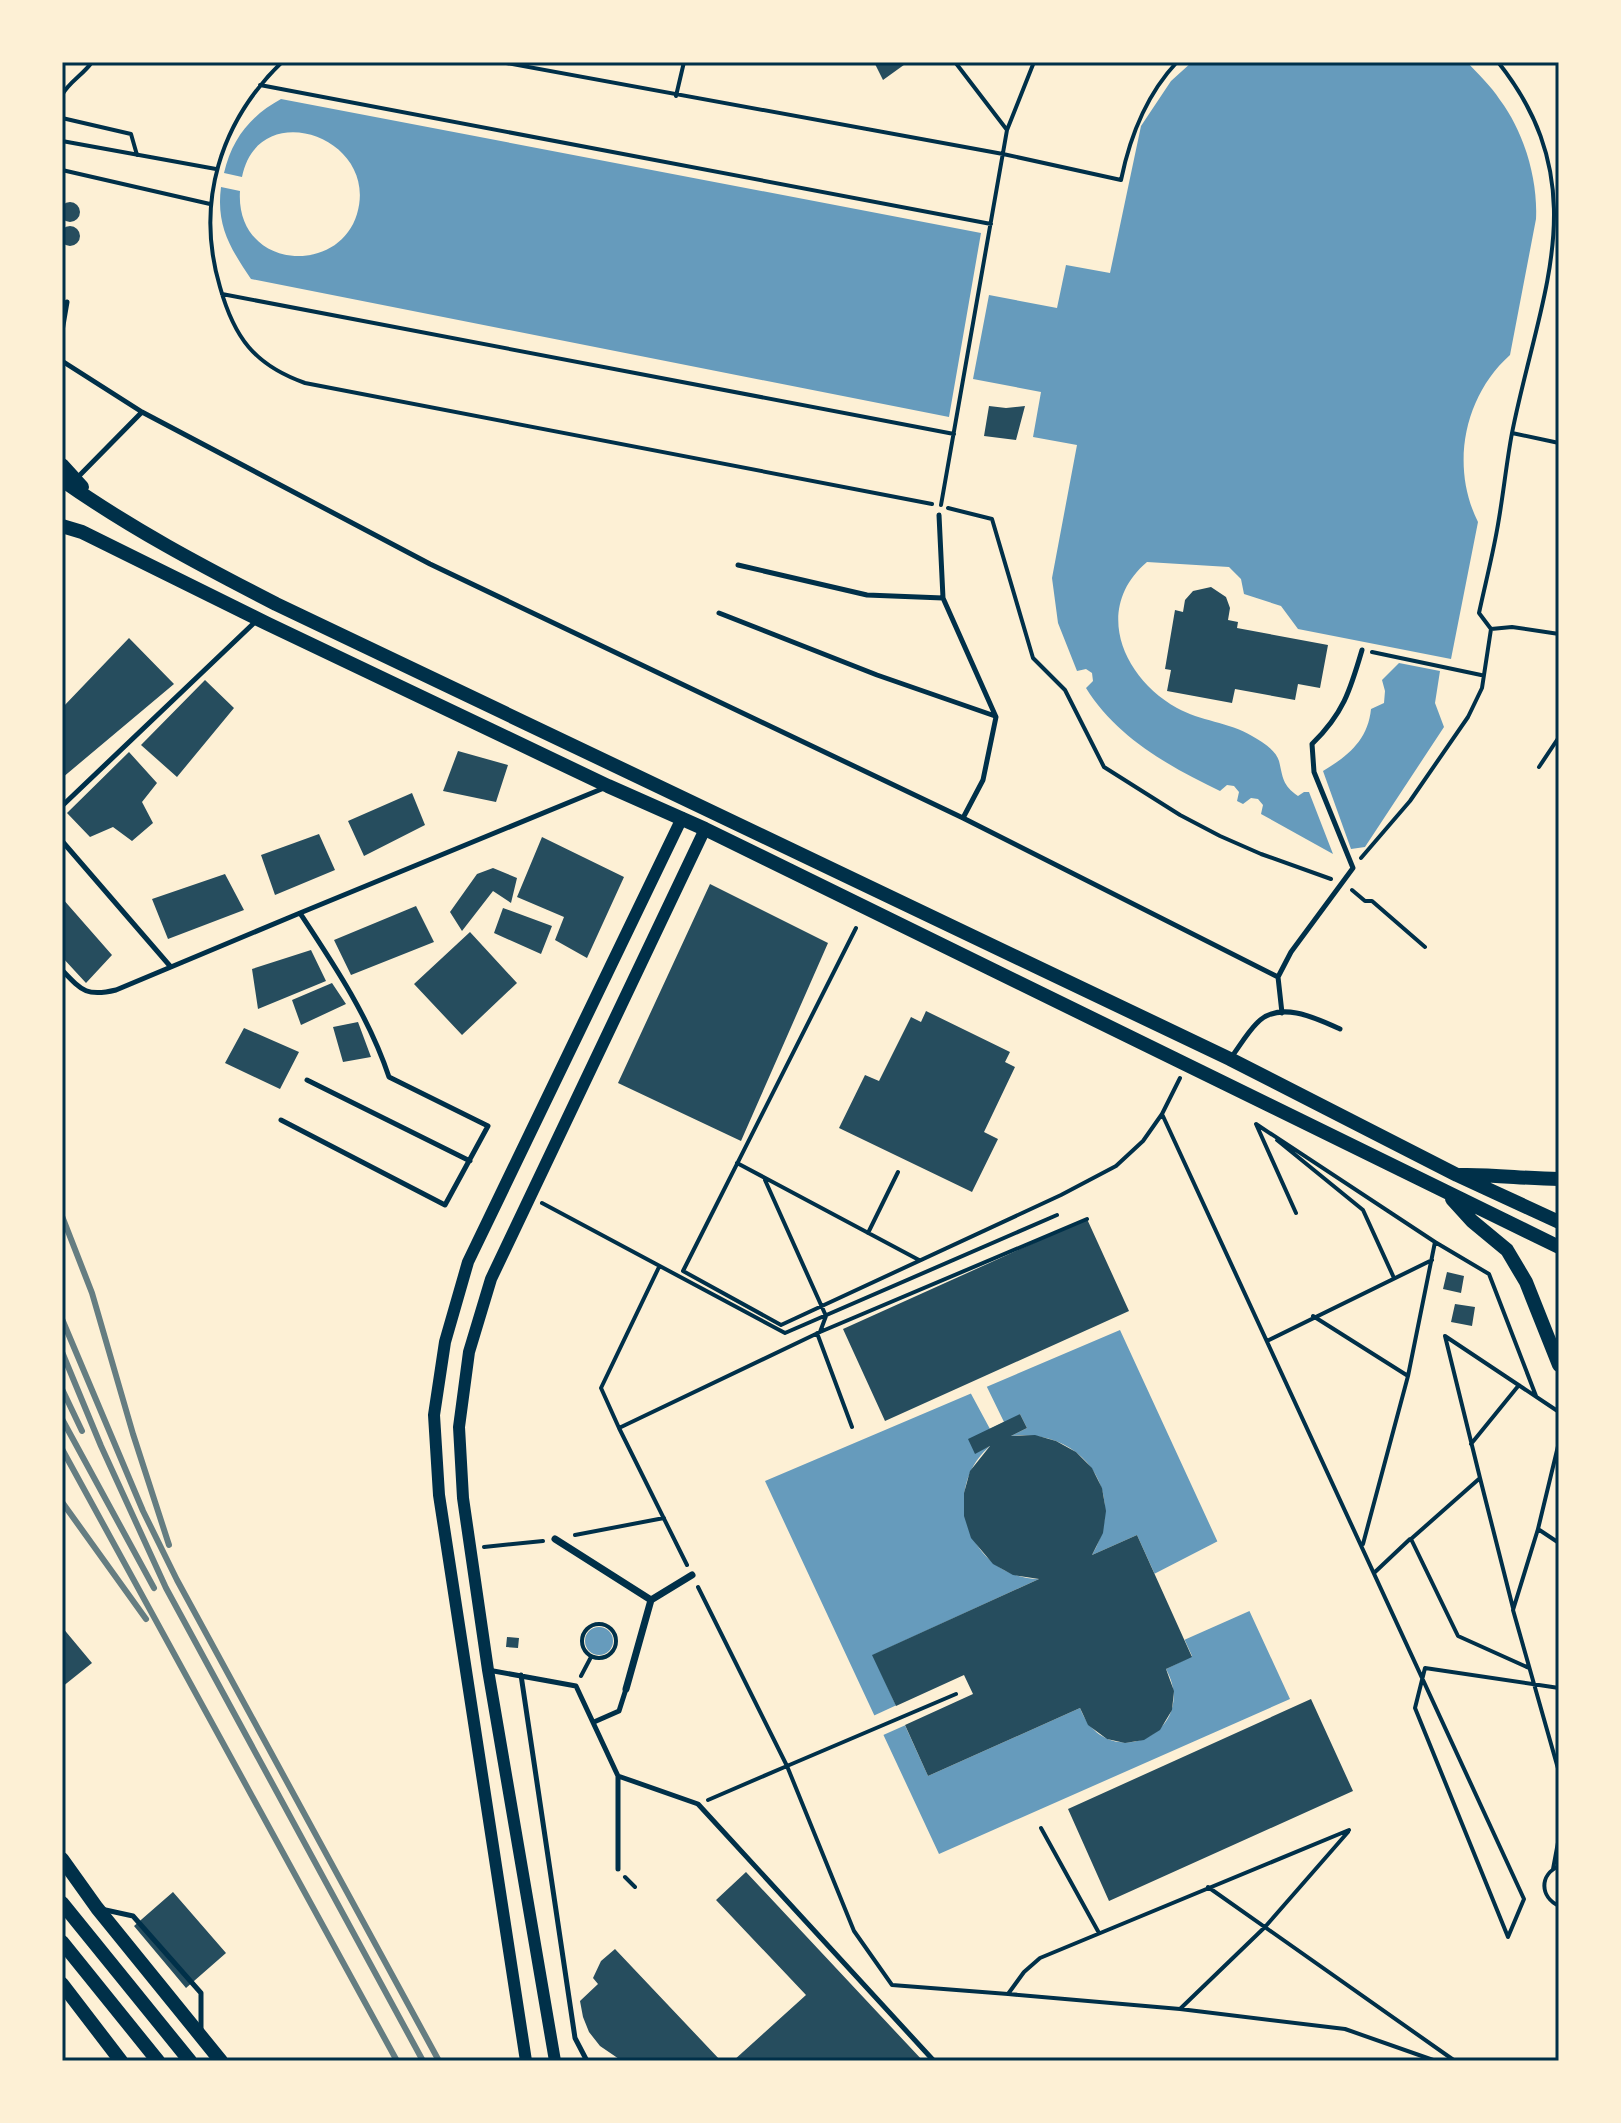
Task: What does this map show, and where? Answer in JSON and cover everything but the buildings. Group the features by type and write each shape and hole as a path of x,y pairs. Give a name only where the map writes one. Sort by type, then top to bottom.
{"main road":[{"path":"62,465 69,480 97,505 187,559 1230,1059 1457,1175 1559,1222"},
{"path":"62,518 82,532 258,619 705,829 1557,1246"},
{"path":"62,526 82,532"},
{"path":"1457,1175 1559,1179"},
{"path":"1446,1192 1472,1221 1507,1250 1526,1282 1559,1365"},
{"path":"62,1859 97,1908 221,2061"},
{"path":"62,1903 190,2061"},
{"path":"62,1942 158,2061"},
{"path":"62,1984 121,2061"}],"street":[{"path":"526,2061 464,1672 439,1495 434,1415 445,1342 468,1262 682,818"},
{"path":"555,2061 488,1670 463,1498 459,1427 469,1352 491,1279 705,829"},
{"path":"555,1539 651,1600"},
{"path":"626,1689 651,1600 692,1575"},
{"path":"464,1672 488,1670"}],"lane":[{"path":"62,331 67,302"},
{"path":"62,361 142,412 430,564 963,818 1278,977"},
{"path":"69,480 142,412"},
{"path":"939,515 943,598 996,717 983,780 963,818"},
{"path":"738,565 867,595 943,598"},
{"path":"719,613 877,675 996,717"},
{"path":"62,806 258,619"},
{"path":"1282,1013 1278,977 1291,952 1353,868 1314,772 1312,744 1332,724 1349,695 1362,650"},
{"path":"62,970 80,989 96,995 116,990 608,786"},
{"path":"62,841 170,966"},
{"path":"281,1120 445,1205 488,1126 389,1077 376,1039 352,993 300,913"},
{"path":"1230,1059 1258,1021 1282,1013 1307,1014 1340,1029"},
{"path":"307,1080 470,1161"},
{"path":"488,1670 576,1686 618,1776 618,1869"},
{"path":"521,1675 575,2038 587,2061"},
{"path":"593,1723 619,1711 626,1689"},
{"path":"618,1776 698,1804 934,2061"},
{"path":"97,1908 133,1916 201,1993 201,2037"}],"path":[{"path":"62,95 66,87 83,76 92,62"},
{"path":"282,62 260,85 235,120 216,169 210,204 211,246 222,294 232,324 250,351 276,371 305,383 941,506 992,519 1033,658 1065,690 1104,767 1180,815 1220,836 1275,860 1343,882 1365,901 1372,901 1425,947"},
{"path":"501,62 1003,154 1121,180 1126,155 1144,109 1177,62"},
{"path":"676,96 684,62"},
{"path":"955,62 1007,130"},
{"path":"939,515 1007,130 1034,62"},
{"path":"1353,868 1410,801 1468,717 1482,688 1491,629 1479,613 1497,533 1512,433 1549,279 1553,201 1547,148 1538,125 1527,102 1498,62"},
{"path":"260,85 991,224"},
{"path":"62,118 131,134 137,155"},
{"path":"62,141 216,169"},
{"path":"62,170 210,204"},
{"path":"222,294 954,434"},
{"path":"1512,433 1559,443"},
{"path":"1491,629 1512,627 1559,634"},
{"path":"1362,650 1482,675"},
{"path":"1539,767 1559,737"},
{"path":"856,928 683,1271 781,1325 1061,1195 1116,1166 1143,1141 1162,1114 1187,1064"},
{"path":"1162,1114 1362,1546 1421,1677 1524,1899 1508,1937 1415,1708 1421,1677 1425,1668 1559,1688"},
{"path":"1256,1124 1296,1213"},
{"path":"1256,1124 1489,1274 1536,1397"},
{"path":"1256,1124 1363,1210 1394,1278"},
{"path":"737,1163 920,1260"},
{"path":"868,1233 898,1172"},
{"path":"765,1178 826,1316 818,1333 852,1427"},
{"path":"529,1196 785,1333 1057,1215"},
{"path":"619,1428 818,1333 1087,1219"},
{"path":"1362,1546 1408,1376 1435,1242"},
{"path":"1267,1341 1432,1260"},
{"path":"660,1267 601,1388 787,1766 854,1931 892,1985 1180,2009 1345,2029 1436,2061"},
{"path":"1313,1316 1408,1376"},
{"path":"1559,1412 1445,1336 1513,1610 1559,1772"},
{"path":"1471,1444 1519,1385"},
{"path":"1513,1610 1538,1529 1559,1442"},
{"path":"1374,1573 1480,1478"},
{"path":"1538,1529 1559,1543"},
{"path":"1411,1539 1458,1636 1529,1668"},
{"path":"598,1623 607,1625 614,1631 617,1640 615,1649 609,1656 600,1659 591,1657 584,1651 581,1642 583,1633 589,1626 598,1623"},
{"path":"576,1686 591,1657"},
{"path":"698,1804 956,1694"},
{"path":"1041,1828 1099,1933"},
{"path":"1008,1994 1024,1972 1040,1958 1349,1830 1265,1927 1180,2009"},
{"path":"1559,1837 1556,1868 1545,1879 1544,1891 1548,1899 1559,1906"},
{"path":"1208,1887 1455,2061"}],"water":[{"path":"1192,62 1467,62 1509,113 1528,156 1535,188 1536,219 1510,355 1482,391 1466,433 1465,478 1478,522 1451,659 1298,629 1281,606 1244,594 1241,579 1229,567 1147,562 1131,580 1121,600 1118,620 1121,641 1142,679 1177,708 1243,731 1272,750 1289,788 1298,796 1309,792 1333,854 1261,814 1263,805 1258,799 1251,798 1243,804 1237,801 1239,792 1234,786 1227,785 1220,791 1164,761 1128,736 1098,706 1086,688 1093,681 1092,673 1086,669 1077,671 1058,623 1052,578 1077,445 1033,437 1041,392 973,379 989,295 1057,308 1066,265 1110,273 1141,126 1171,81"},
{"path":"281,99 981,233 949,417 251,279 226,236 221,213 221,187 240,191 243,217 254,236 270,249 290,255 310,255 330,248 346,234 357,214 359,187 351,164 335,147 314,136 291,132 270,137 252,152 242,177 224,173 237,139 251,121"},
{"path":"1399,663 1440,671 1435,703 1444,727 1365,847 1351,849 1323,771 1348,753 1361,738 1371,709 1384,703 1382,680"},
{"path":"1120,1330 1290,1699 939,1854 765,1481","holes":["1020,1414 1027,1428 1011,1436 1036,1436 1059,1442 1078,1454 1092,1469 1101,1488 1105,1509 1102,1531 1092,1555 1137,1535 1192,1656 1166,1669 1173,1692 1171,1712 1161,1727 1146,1738 1128,1742 1109,1740 1093,1728 1080,1708 928,1776 873,1655 1039,1579 1015,1575 995,1564 980,1549 969,1529 964,1508 966,1486 974,1465 990,1446 975,1453"]},
{"path":"599,1627 609,1631 613,1641 609,1651 599,1655 589,1651 585,1641 589,1631"}],"pier":[{"path":"985,1383 1004,1422 990,1429 969,1390"},
{"path":"1222,1539 1254,1609 1184,1640 1154,1574"},
{"path":"899,1704 908,1724 881,1736 873,1716"}],"railway":[{"path":"62,1216 92,1293 169,1545"},
{"path":"62,1319 143,1511 177,1580 439,2061"},
{"path":"62,1352 166,1588 423,2061"},
{"path":"62,1389 82,1431"},
{"path":"62,1419 154,1588"},
{"path":"62,1449 397,2061"},
{"path":"62,1502 146,1619"}]}
